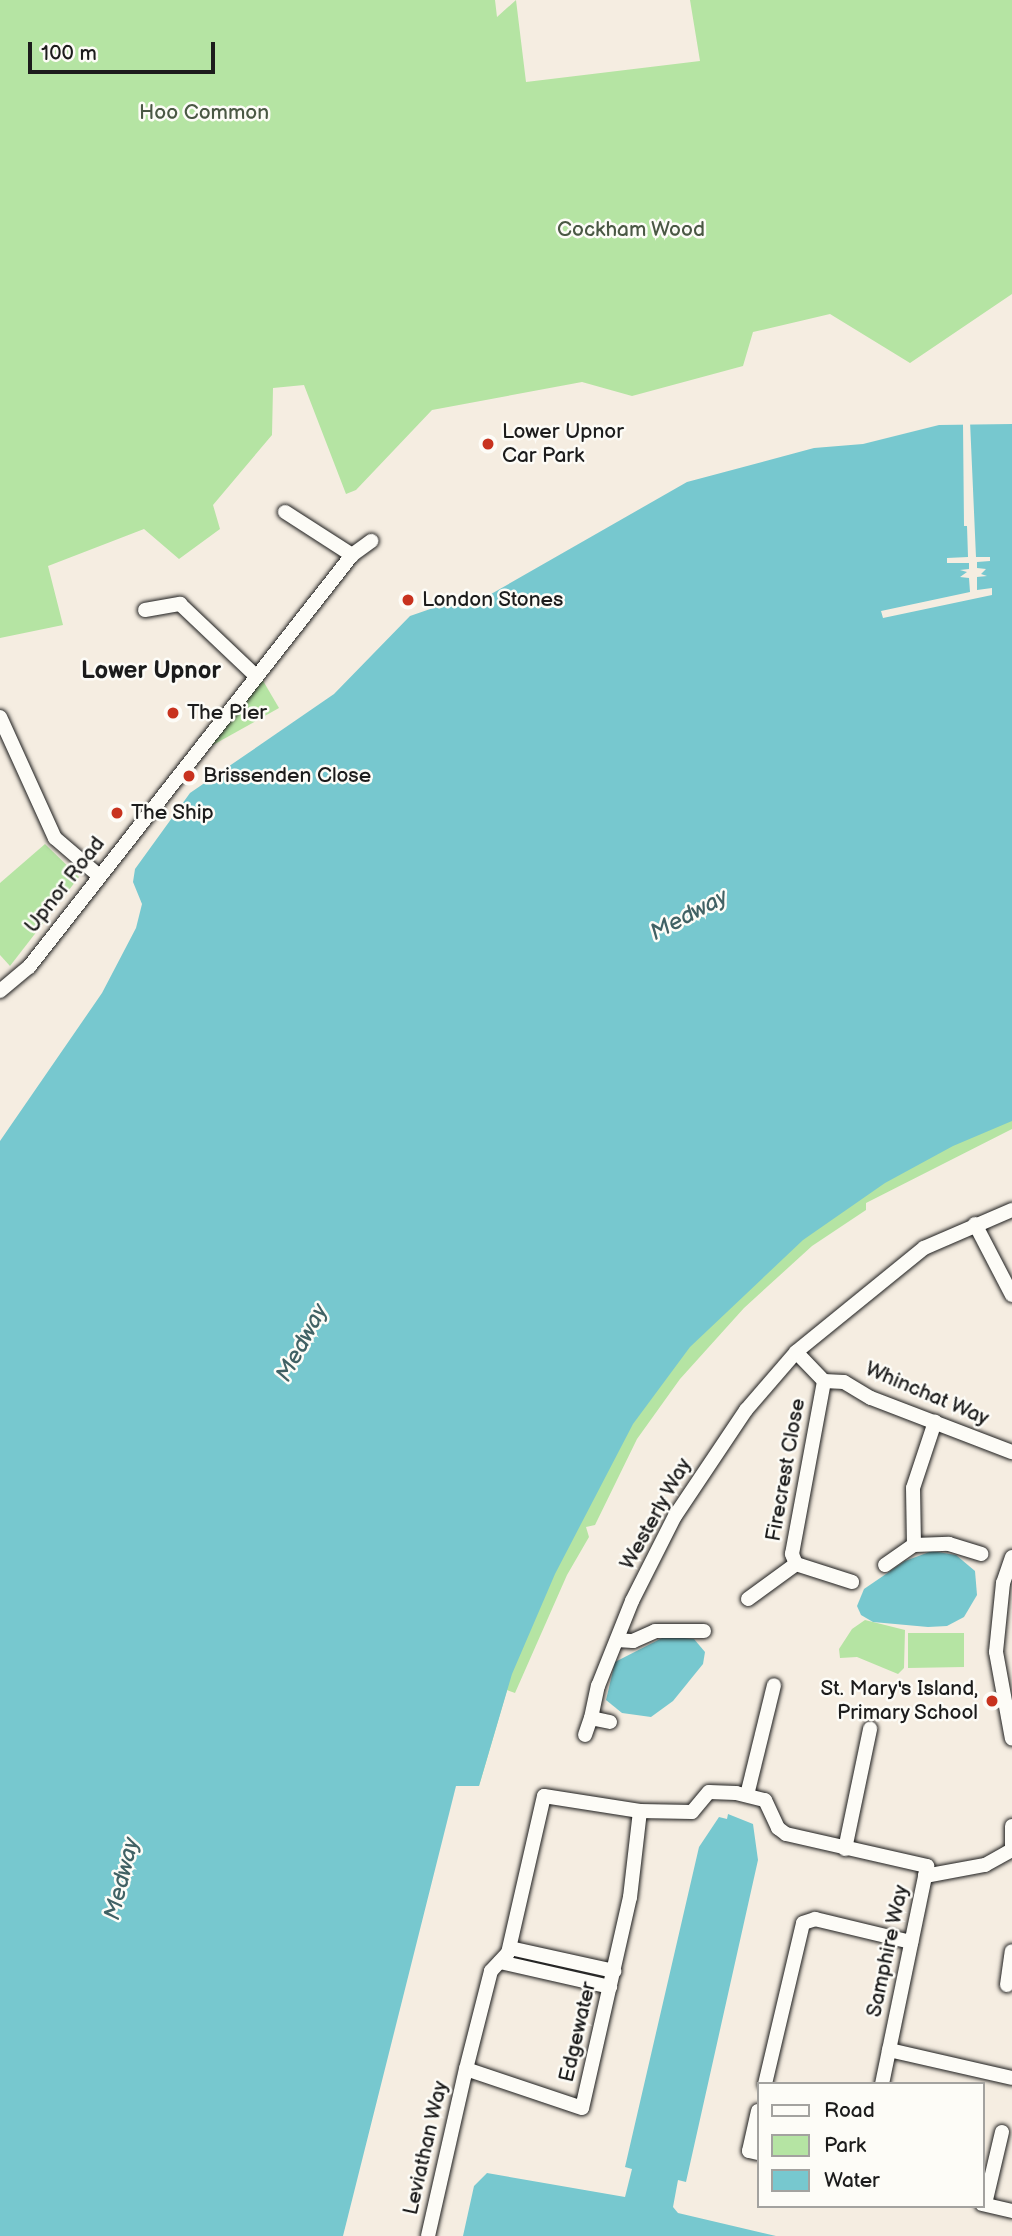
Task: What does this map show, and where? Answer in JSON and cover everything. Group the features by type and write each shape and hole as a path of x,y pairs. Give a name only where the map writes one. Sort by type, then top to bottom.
{"street":[{"path":"285,512 352,555"},
{"name":"Upnor Road","path":"0,991 29,967 97,876 352,555 371,541"},
{"path":"145,610 180,604 256,676"},
{"path":"0,717 55,838 97,876"},
{"name":"Westerly Way","path":"585,1735 617,1640 689,1495 746,1410 796,1352 859,1297 923,1248 1012,1210"},
{"path":"975,1224 1012,1295"},
{"name":"Firecrest Close","path":"796,1352 824,1381 793,1554 796,1564"},
{"name":"Whinchat Way","path":"824,1381 845,1382 1012,1452"},
{"path":"914,1545 913,1488 935,1422"},
{"path":"885,1565 914,1545 948,1544 981,1554"},
{"path":"1012,1557 1002,1586 997,1670 1012,1739"},
{"name":"Firecrest Close","path":"796,1564 852,1582"},
{"name":"Firecrest Close","path":"748,1599 796,1564"},
{"path":"999,1630 1012,1606"},
{"path":"617,1640 633,1641 655,1631 704,1631"},
{"path":"747,1795 774,1685"},
{"path":"591,1718 610,1722"},
{"path":"839,1847 870,1729"},
{"path":"466,2069 491,1971 510,1948 544,1796 640,1811 692,1812 709,1793 747,1795 768,1803 778,1828 786,1834 927,1866 925,1876"},
{"name":"Edgewater","path":"466,2069 582,2108 630,1897 640,1811"},
{"path":"1012,1826 1012,1850"},
{"name":"Samphire Way","path":"881,2082 925,1876 985,1865 1012,1850"},
{"path":"765,2082 803,1923 815,1919 911,1942"},
{"path":"510,1948 614,1970"},
{"path":"1009,1977 1012,1951"},
{"path":"500,1962 610,1987"},
{"path":"889,2050 1012,2078"},
{"name":"Leviathan Way","path":"428,2236 466,2069"},
{"path":"757,2115 749,2151 757,2153"},
{"path":"1002,2132 984,2204 1012,2211"}],"green space":[{"name":"Cockham Wood","path":"0,0 495,0 497,17 516,0 526,82 700,61 690,0 1012,0 1012,294 910,363 830,314 753,332 743,366 632,396 582,382 432,410 356,490 346,494 304,385 273,388 272,435 213,505 220,529 179,559 144,529 48,566 63,625 0,638"},
{"path":"262,679 279,708 204,750"},
{"path":"45,844 79,877 10,966 0,955 0,883"},
{"path":"1012,1083 1012,1129 866,1203 866,1210 812,1246 744,1308 680,1379 637,1439 595,1525 586,1527 589,1537 567,1575 515,1693 507,1690 479,1786 456,1785 645,1327"},
{"path":"865,1620 905,1630 904,1668 898,1674 857,1657 840,1658 839,1649 852,1629"},
{"path":"908,1633 964,1633 964,1667 908,1668"}],"water":[{"name":"Medway","path":"1012,424 1012,1121 953,1146 885,1183 803,1240 690,1347 633,1424 555,1574 512,1674 479,1786 456,1786 343,2236 0,2236 0,1141 102,993 136,928 142,904 133,882 135,869 190,793 334,694 410,616 436,607 477,602 687,482 814,448 863,444 939,425"},
{"path":"932,1551 956,1555 975,1571 977,1595 964,1617 947,1626 928,1627 873,1622 861,1615 857,1606 864,1589 905,1561"},
{"path":"666,1636 694,1639 705,1652 703,1664 673,1701 651,1717 622,1713 606,1700 615,1662"},
{"path":"728,1814 753,1824 758,1860 686,2182 678,2180 673,2207 678,2213 776,2236 463,2236 474,2186 487,2173 625,2197 632,2169 625,2167 699,1847 719,1817 727,1819"}],"pier":[{"path":"970,421 976,557 990,557 990,561 977,562 977,568 986,569 981,574 987,576 977,577 977,590 992,588 992,595 883,618 881,611 970,592 969,578 960,577 967,572 960,570 969,569 969,563 947,563 947,558 968,557 967,526 964,526 963,424"}],"place":[{"name":"Lower Upnor Car Park","path":"488,444"},
{"name":"London Stones","path":"408,600"},
{"name":"The Pier","path":"173,713"},
{"name":"Brissenden Close","path":"189,776"},
{"name":"The Ship","path":"117,813"},
{"name":"St. Mary's Island, Primary School","path":"992,1701"}],"district":[{"name":"Lower Upnor","path":"151,671"}],"park label":[{"name":"Hoo Common","path":"204,113"}]}
